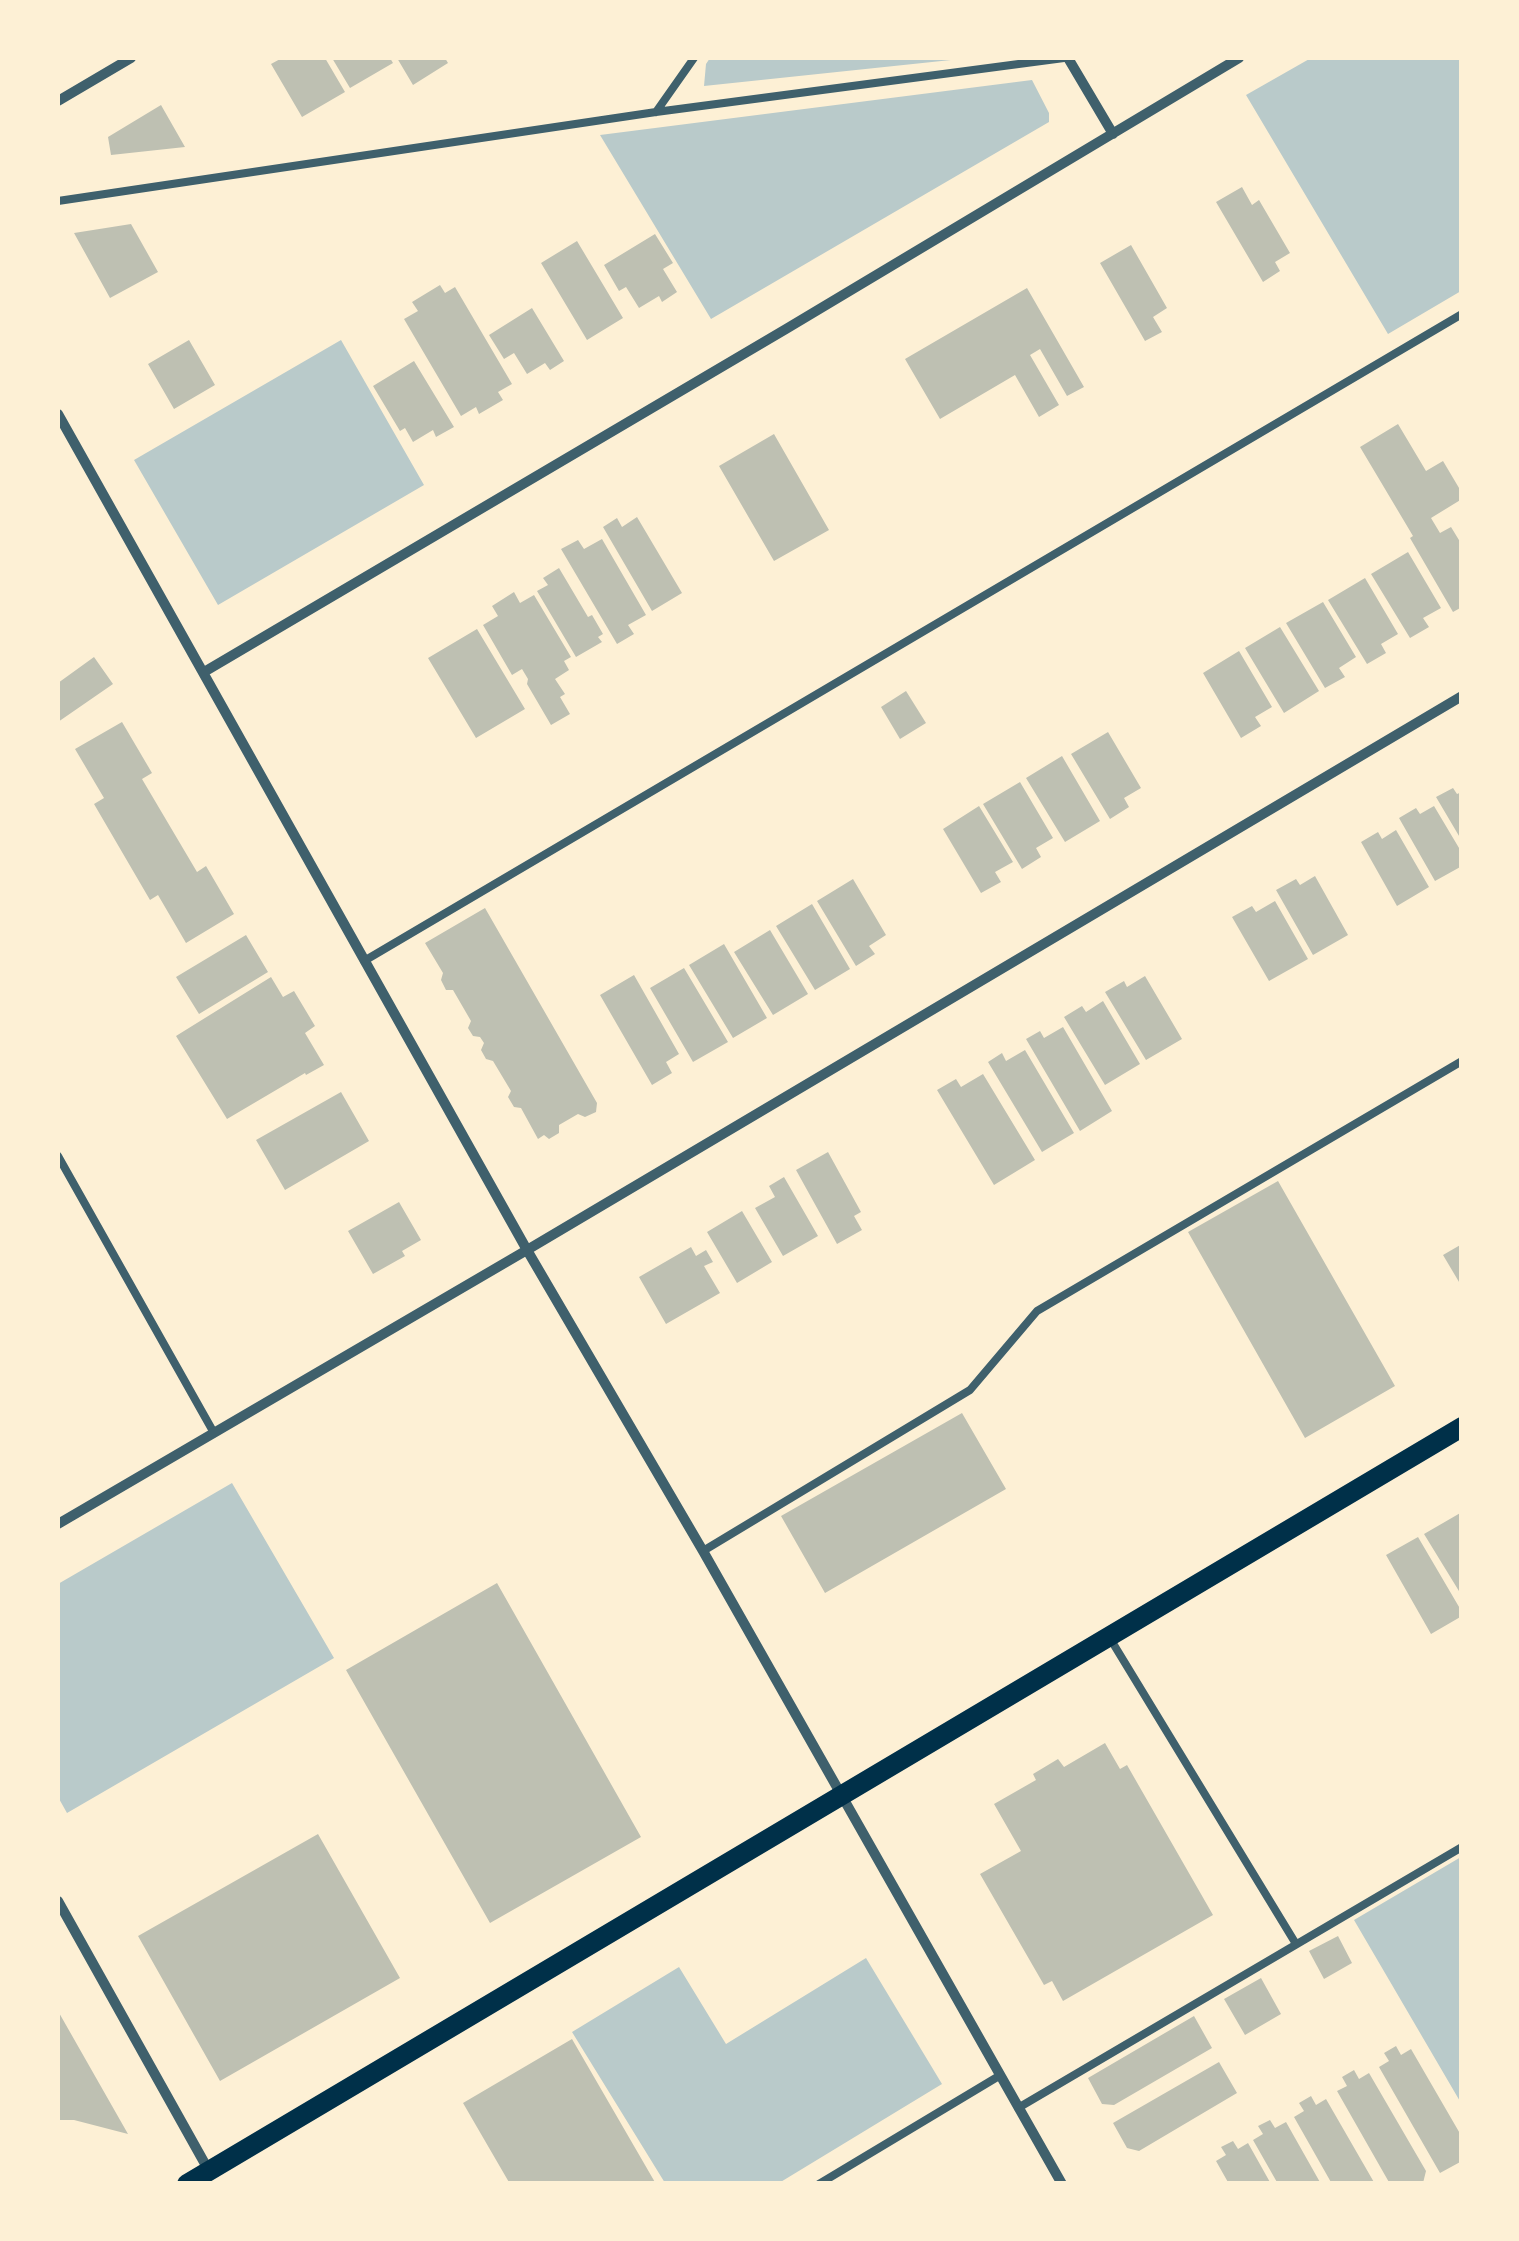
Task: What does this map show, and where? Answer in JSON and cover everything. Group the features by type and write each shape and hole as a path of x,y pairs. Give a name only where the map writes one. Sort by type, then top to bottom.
{"main road":[{"path":"187,2184 1462,1427"}],"street":[{"path":"58,101 131,58"},
{"path":"1066,58 1113,134"},
{"path":"204,672 1239,58"},
{"path":"58,414 526,1250 703,1551 1062,2184"},
{"path":"58,1524 1462,696"},
{"path":"58,1901 208,2171"}],"lane":[{"path":"656,112 694,58"},
{"path":"58,201 656,112 1066,58"},
{"path":"364,960 1462,314"},
{"path":"703,1551 970,1390 1037,1311 1462,1061"},
{"path":"58,1156 214,1433"},
{"path":"1108,1636 1296,1944"},
{"path":"1018,2108 1462,1847"},
{"path":"819,2184 999,2076"}],"shaded area":[{"path":"710,58 970,58 704,86"},
{"path":"1311,58 1461,58 1461,291 1388,334 1246,95"},
{"path":"1032,80 1049,113 1049,122 711,319 600,135"},
{"path":"341,340 424,485 218,605 134,460"},
{"path":"232,1483 334,1658 67,1813 58,1797 58,1584"},
{"path":"1461,1857 1461,2103 1354,1920"},
{"path":"866,1958 942,2084 779,2183 665,2183 572,2032 679,1967 726,2044"}],"building":[{"path":"282,58 325,58 345,92 302,117 271,64"},
{"path":"332,58 390,58 393,63 350,88"},
{"path":"397,58 445,58 448,63 413,85"},
{"path":"161,105 185,147 111,155 108,137"},
{"path":"1242,187 1252,205 1259,200 1290,253 1275,262 1280,271 1263,282 1216,202"},
{"path":"131,224 158,272 110,298 74,233"},
{"path":"655,234 673,263 663,269 677,292 662,302 659,296 639,308 626,287 619,291 604,265"},
{"path":"577,241 623,318 587,340 541,263"},
{"path":"1131,245 1167,308 1153,317 1162,332 1145,341 1100,263"},
{"path":"440,285 445,293 455,287 512,384 498,392 503,400 479,414 476,407 461,416 404,319 418,311 412,302"},
{"path":"1027,288 1084,387 1067,396 1040,349 1030,355 1059,405 1039,417 1015,375 940,419 905,359"},
{"path":"532,308 564,361 550,370 545,363 527,374 514,353 504,359 489,335"},
{"path":"189,340 215,385 174,409 148,364"},
{"path":"414,361 454,427 436,437 433,430 413,442 405,428 400,431 373,386"},
{"path":"1398,424 1426,471 1443,461 1462,493 1462,499 1431,518 1440,533 1451,527 1462,545 1462,607 1453,612 1360,447"},
{"path":"774,434 829,530 774,561 719,466"},
{"path":"637,517 682,593 652,611 603,527 617,518 622,527"},
{"path":"602,539 646,615 628,625 634,634 617,644 561,549 578,540 584,549"},
{"path":"1408,552 1441,608 1423,618 1429,627 1410,638 1371,574"},
{"path":"559,568 588,617 592,615 603,634 598,637 602,642 576,657 537,591 548,585 543,578"},
{"path":"1365,578 1398,634 1381,644 1386,653 1367,664 1328,600"},
{"path":"514,592 520,603 534,595 571,657 564,661 569,670 555,679 565,694 560,697 570,714 551,725 522,669 512,675 483,625 498,616 492,606"},
{"path":"1323,602 1356,657 1339,668 1345,677 1325,688 1286,623"},
{"path":"1280,627 1319,691 1284,713 1245,648"},
{"path":"477,629 525,709 476,738 428,658"},
{"path":"1239,651 1272,707 1255,717 1261,726 1241,738 1203,673"},
{"path":"94,657 113,684 58,722 58,683"},
{"path":"906,691 926,723 900,739 881,707"},
{"path":"122,722 152,773 142,779 197,872 206,866 234,914 186,943 158,895 150,900 94,804 104,798 75,749"},
{"path":"1108,732 1141,788 1124,798 1129,807 1110,819 1071,754"},
{"path":"1062,756 1100,821 1065,842 1026,778"},
{"path":"1020,782 1053,838 1036,848 1041,857 1022,869 983,804"},
{"path":"1453,788 1457,794 1462,792 1462,841 1436,797"},
{"path":"979,806 1013,862 995,872 1001,882 981,893 943,829"},
{"path":"1434,806 1462,853 1462,866 1435,881 1399,818 1416,808 1420,814"},
{"path":"1396,830 1429,887 1397,906 1361,842 1378,832 1382,839"},
{"path":"1315,876 1348,935 1313,955 1276,890 1296,879 1300,885"},
{"path":"853,879 886,935 869,946 875,954 856,966 817,901"},
{"path":"1275,901 1308,959 1269,981 1232,917 1252,906 1256,912"},
{"path":"812,904 850,969 815,990 776,926"},
{"path":"485,908 597,1103 596,1112 585,1117 578,1114 559,1125 559,1133 549,1139 544,1135 538,1139 521,1108 514,1107 508,1097 511,1091 493,1061 486,1059 481,1050 484,1043 468,1028 471,1021 453,990 446,990 441,980 443,973 425,943"},
{"path":"770,930 808,994 773,1015 734,952"},
{"path":"246,935 268,972 199,1014 176,977"},
{"path":"724,944 767,1018 733,1038 689,965"},
{"path":"684,968 728,1042 693,1062 650,988"},
{"path":"634,975 679,1054 666,1062 672,1073 652,1085 600,995"},
{"path":"1145,976 1182,1039 1146,1060 1105,992 1124,981 1127,987"},
{"path":"271,977 283,997 294,991 315,1026 305,1033 324,1065 227,1119 176,1036"},
{"path":"1103,1001 1140,1064 1105,1085 1064,1017 1082,1006 1086,1012"},
{"path":"1063,1027 1112,1111 1080,1131 1026,1039 1040,1031 1044,1038"},
{"path":"1025,1050 1074,1133 1042,1152 988,1062 1002,1053 1006,1061"},
{"path":"983,1074 1035,1160 994,1185 937,1090 956,1079 961,1087"},
{"path":"341,1092 369,1141 285,1190 256,1140"},
{"path":"828,1152 861,1212 854,1216 862,1230 837,1244 796,1170"},
{"path":"784,1177 818,1236 783,1256 755,1208 775,1197 769,1186"},
{"path":"1278,1181 1395,1386 1305,1438 1188,1232"},
{"path":"399,1202 421,1240 402,1251 405,1256 373,1274 348,1231"},
{"path":"742,1211 772,1262 737,1283 707,1232"},
{"path":"1462,1244 1462,1287 1443,1255"},
{"path":"691,1247 696,1256 706,1250 713,1262 704,1266 720,1293 666,1324 639,1277"},
{"path":"962,1413 1006,1489 825,1593 781,1516"},
{"path":"1462,1512 1462,1596 1424,1534"},
{"path":"1418,1537 1462,1612 1462,1616 1431,1634 1386,1555"},
{"path":"497,1583 641,1837 490,1923 346,1670"},
{"path":"1105,1743 1120,1769 1127,1765 1213,1915 1063,2001 1052,1981 1044,1985 980,1874 1021,1851 994,1804 1036,1780 1033,1774 1058,1759 1064,1767"},
{"path":"318,1834 400,1978 220,2081 138,1936"},
{"path":"1338,1936 1352,1963 1324,1979 1309,1951"},
{"path":"1261,1978 1281,2014 1245,2035 1224,1999"},
{"path":"58,2011 128,2134 74,2120 58,2120"},
{"path":"1194,2016 1212,2048 1114,2105 1102,2104 1088,2078"},
{"path":"572,2039 656,2184 510,2184 463,2103"},
{"path":"1396,2046 1401,2055 1411,2049 1462,2137 1462,2161 1440,2173 1379,2067 1389,2061 1384,2053"},
{"path":"1219,2062 1237,2093 1139,2151 1127,2148 1113,2123"},
{"path":"1354,2070 1359,2079 1369,2073 1426,2171 1423,2183 1390,2184 1337,2091 1347,2086 1342,2077"},
{"path":"1311,2096 1316,2105 1326,2099 1375,2184 1332,2184 1294,2117 1304,2111 1299,2103"},
{"path":"1270,2120 1275,2128 1286,2122 1321,2184 1278,2184 1253,2140 1263,2134 1258,2126"},
{"path":"1233,2141 1238,2149 1248,2143 1271,2184 1229,2184 1216,2161 1226,2155 1221,2147"}]}
